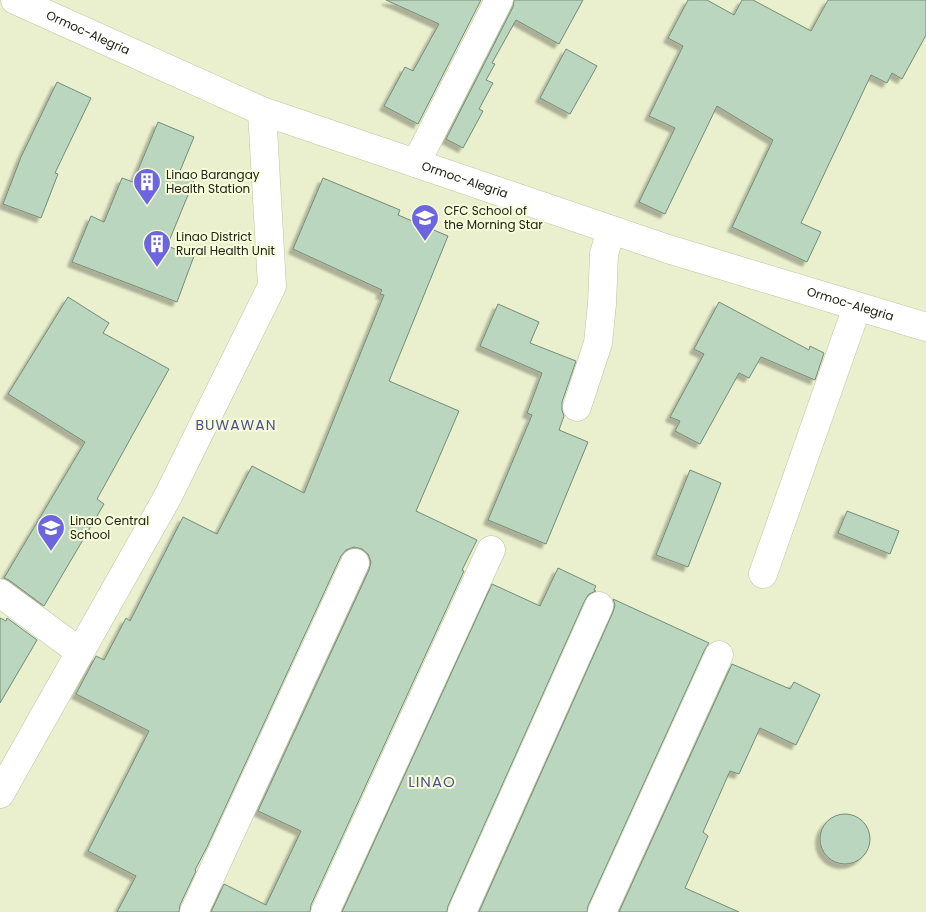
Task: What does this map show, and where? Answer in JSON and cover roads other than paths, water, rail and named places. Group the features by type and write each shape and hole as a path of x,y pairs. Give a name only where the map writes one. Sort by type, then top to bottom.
{"street":[{"name":"Ormoc-Alegria","path":"14,0 262,111 668,249 926,328"},
{"path":"416,163 499,0"},
{"path":"0,794 167,498 272,286 262,111"},
{"path":"577,407 598,343 604,254 611,230"},
{"path":"763,574 857,306"},
{"path":"325,912 491,550"},
{"path":"194,912 355,563"},
{"path":"0,593 80,652"},
{"path":"462,912 599,606"},
{"path":"602,912 720,655"}],"place":[{"name":"Linao Barangay Health Station","path":"147,206"},
{"name":"CFC School of the Morning Star","path":"425,242"},
{"name":"Linao District Rural Health Unit","path":"157,268"},
{"name":"Linao Central School","path":"51,552"}],"district":[{"name":"BUWAWAN","path":"236,425"},
{"name":"LINAO","path":"432,782"}]}
